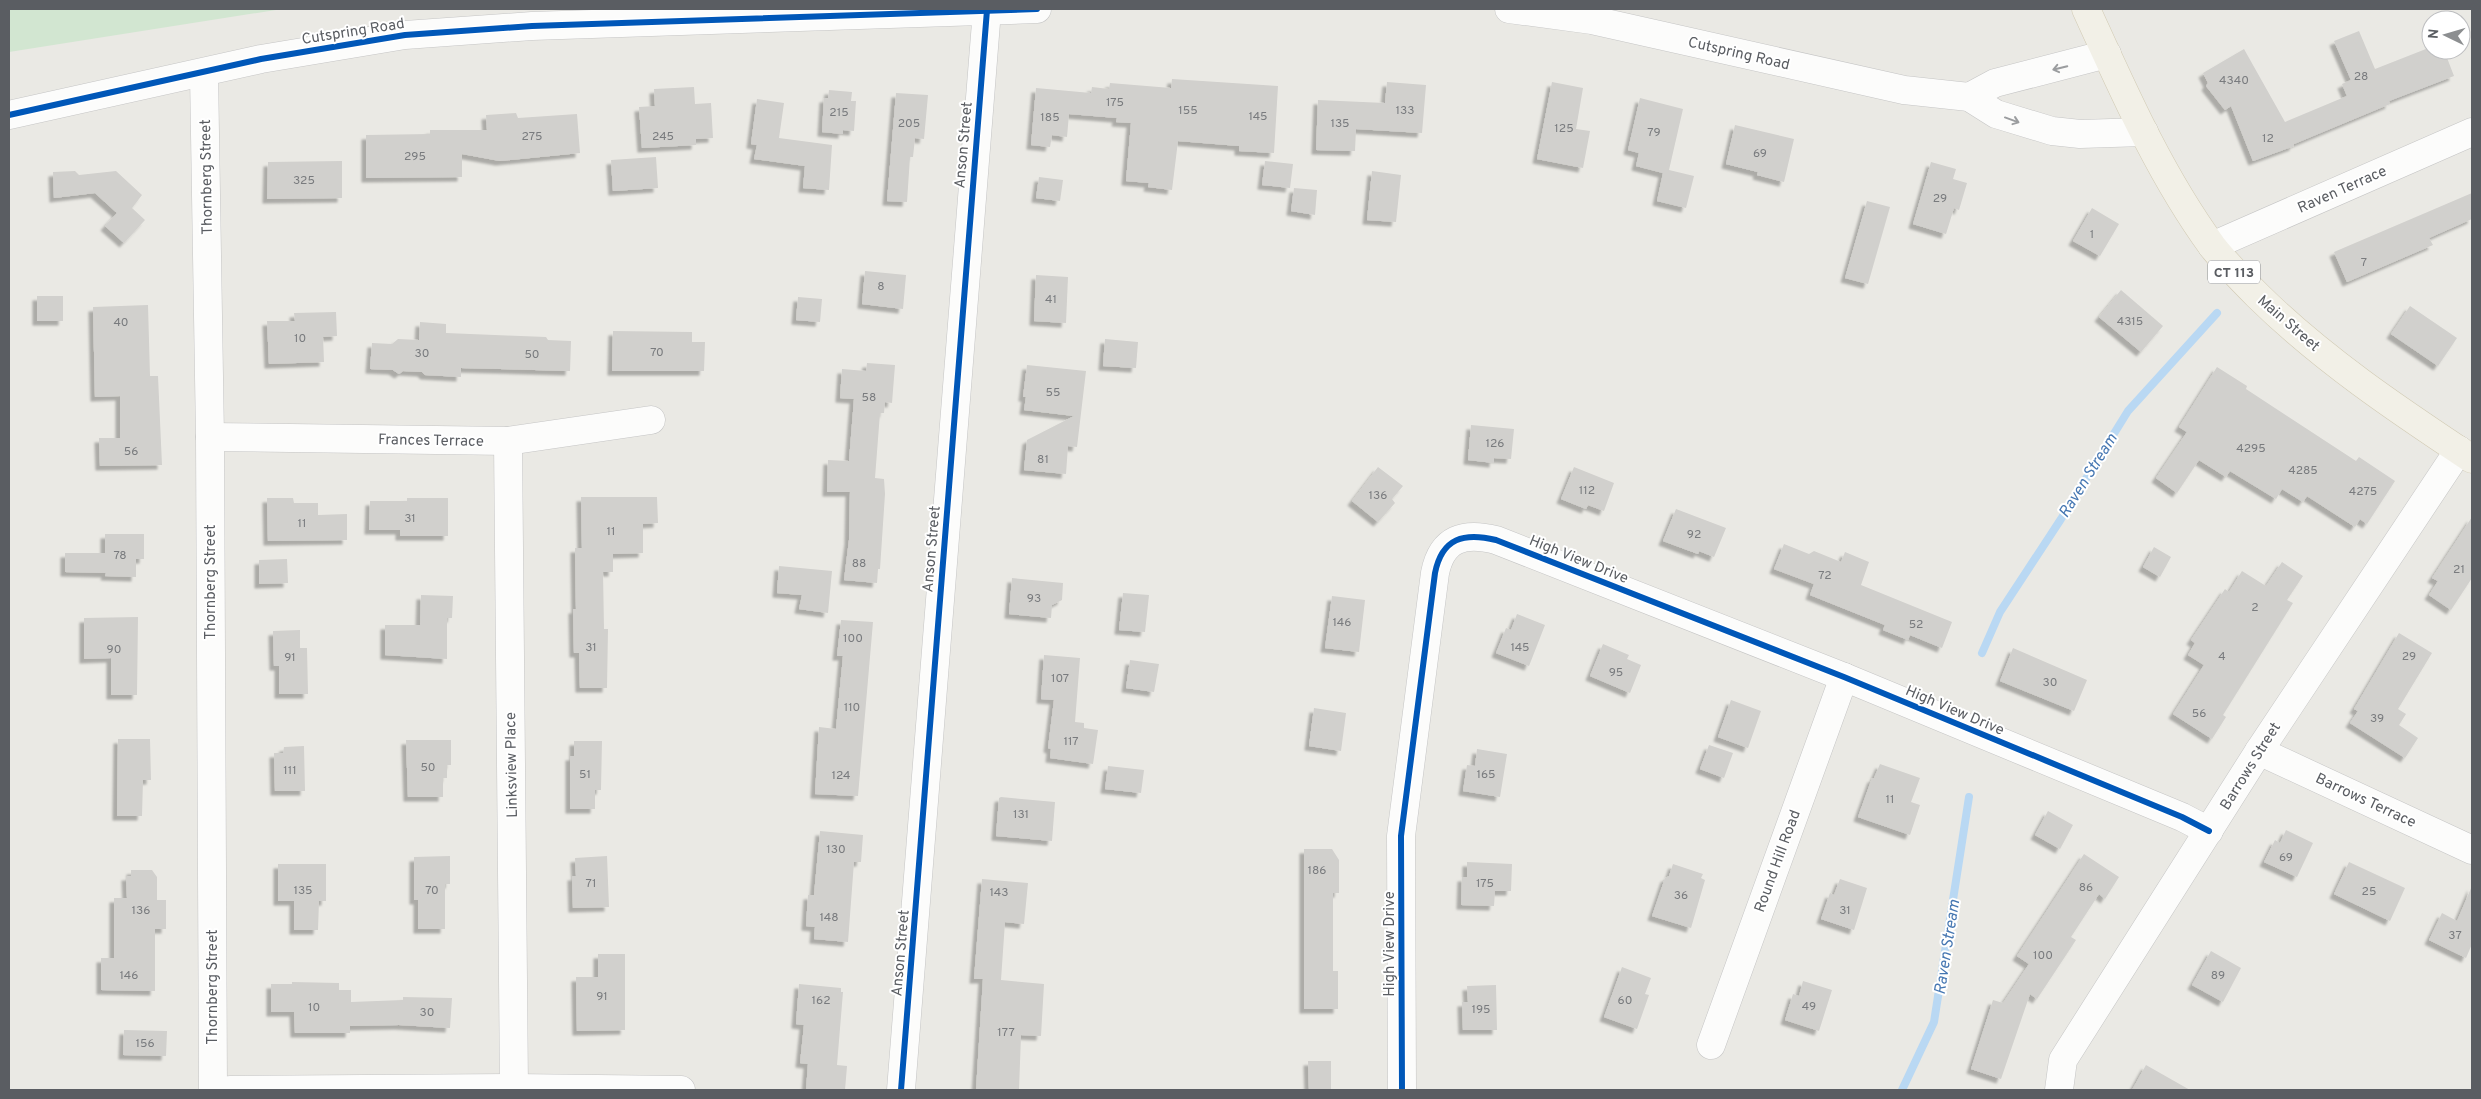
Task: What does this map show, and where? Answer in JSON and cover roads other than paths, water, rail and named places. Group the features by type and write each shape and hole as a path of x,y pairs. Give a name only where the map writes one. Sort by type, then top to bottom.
{"main road":[{"name":"Main Street","path":"2086,9 2144,132 2212,246 2248,286 2312,344 2417,422 2466,455"}],"street":[{"name":"Cutspring Road","path":"9,115 261,59 405,35 532,26 1038,9"},
{"name":"Cutspring Road","path":"1509,9 1592,20 1904,90 1969,97 1996,114 2052,131 2080,134 2144,132"},
{"name":"Anson Street","path":"901,1090 987,10"},
{"path":"1969,97 1995,83 2107,54"},
{"name":"Thornberg Street","path":"204,73 210,437 213,1090"},
{"name":"Raven Terrace","path":"2212,246 2472,132"},
{"name":"Frances Terrace","path":"210,437 508,441 651,420"},
{"name":"Linksview Place","path":"508,441 514,1088"},
{"name":"Barrows Street","path":"2058,1090 2063,1060 2259,751 2466,455"},
{"name":"High View Drive","path":"1402,1090 1401,836 1435,573 1442,552 1448,545 1469,536 1496,540 1844,677 2182,817 2209,831"},
{"name":"Round Hill Road","path":"1711,1046 1844,677"},
{"name":"Barrows Terrace","path":"2259,751 2472,850"},
{"path":"230,1090 514,1088 681,1090"}],"waterway":[{"name":"Raven Stream","path":"1982,653 2000,612 2128,411 2217,313"},
{"name":"Raven Stream","path":"1902,1090 1934,1022 1969,797"}]}
